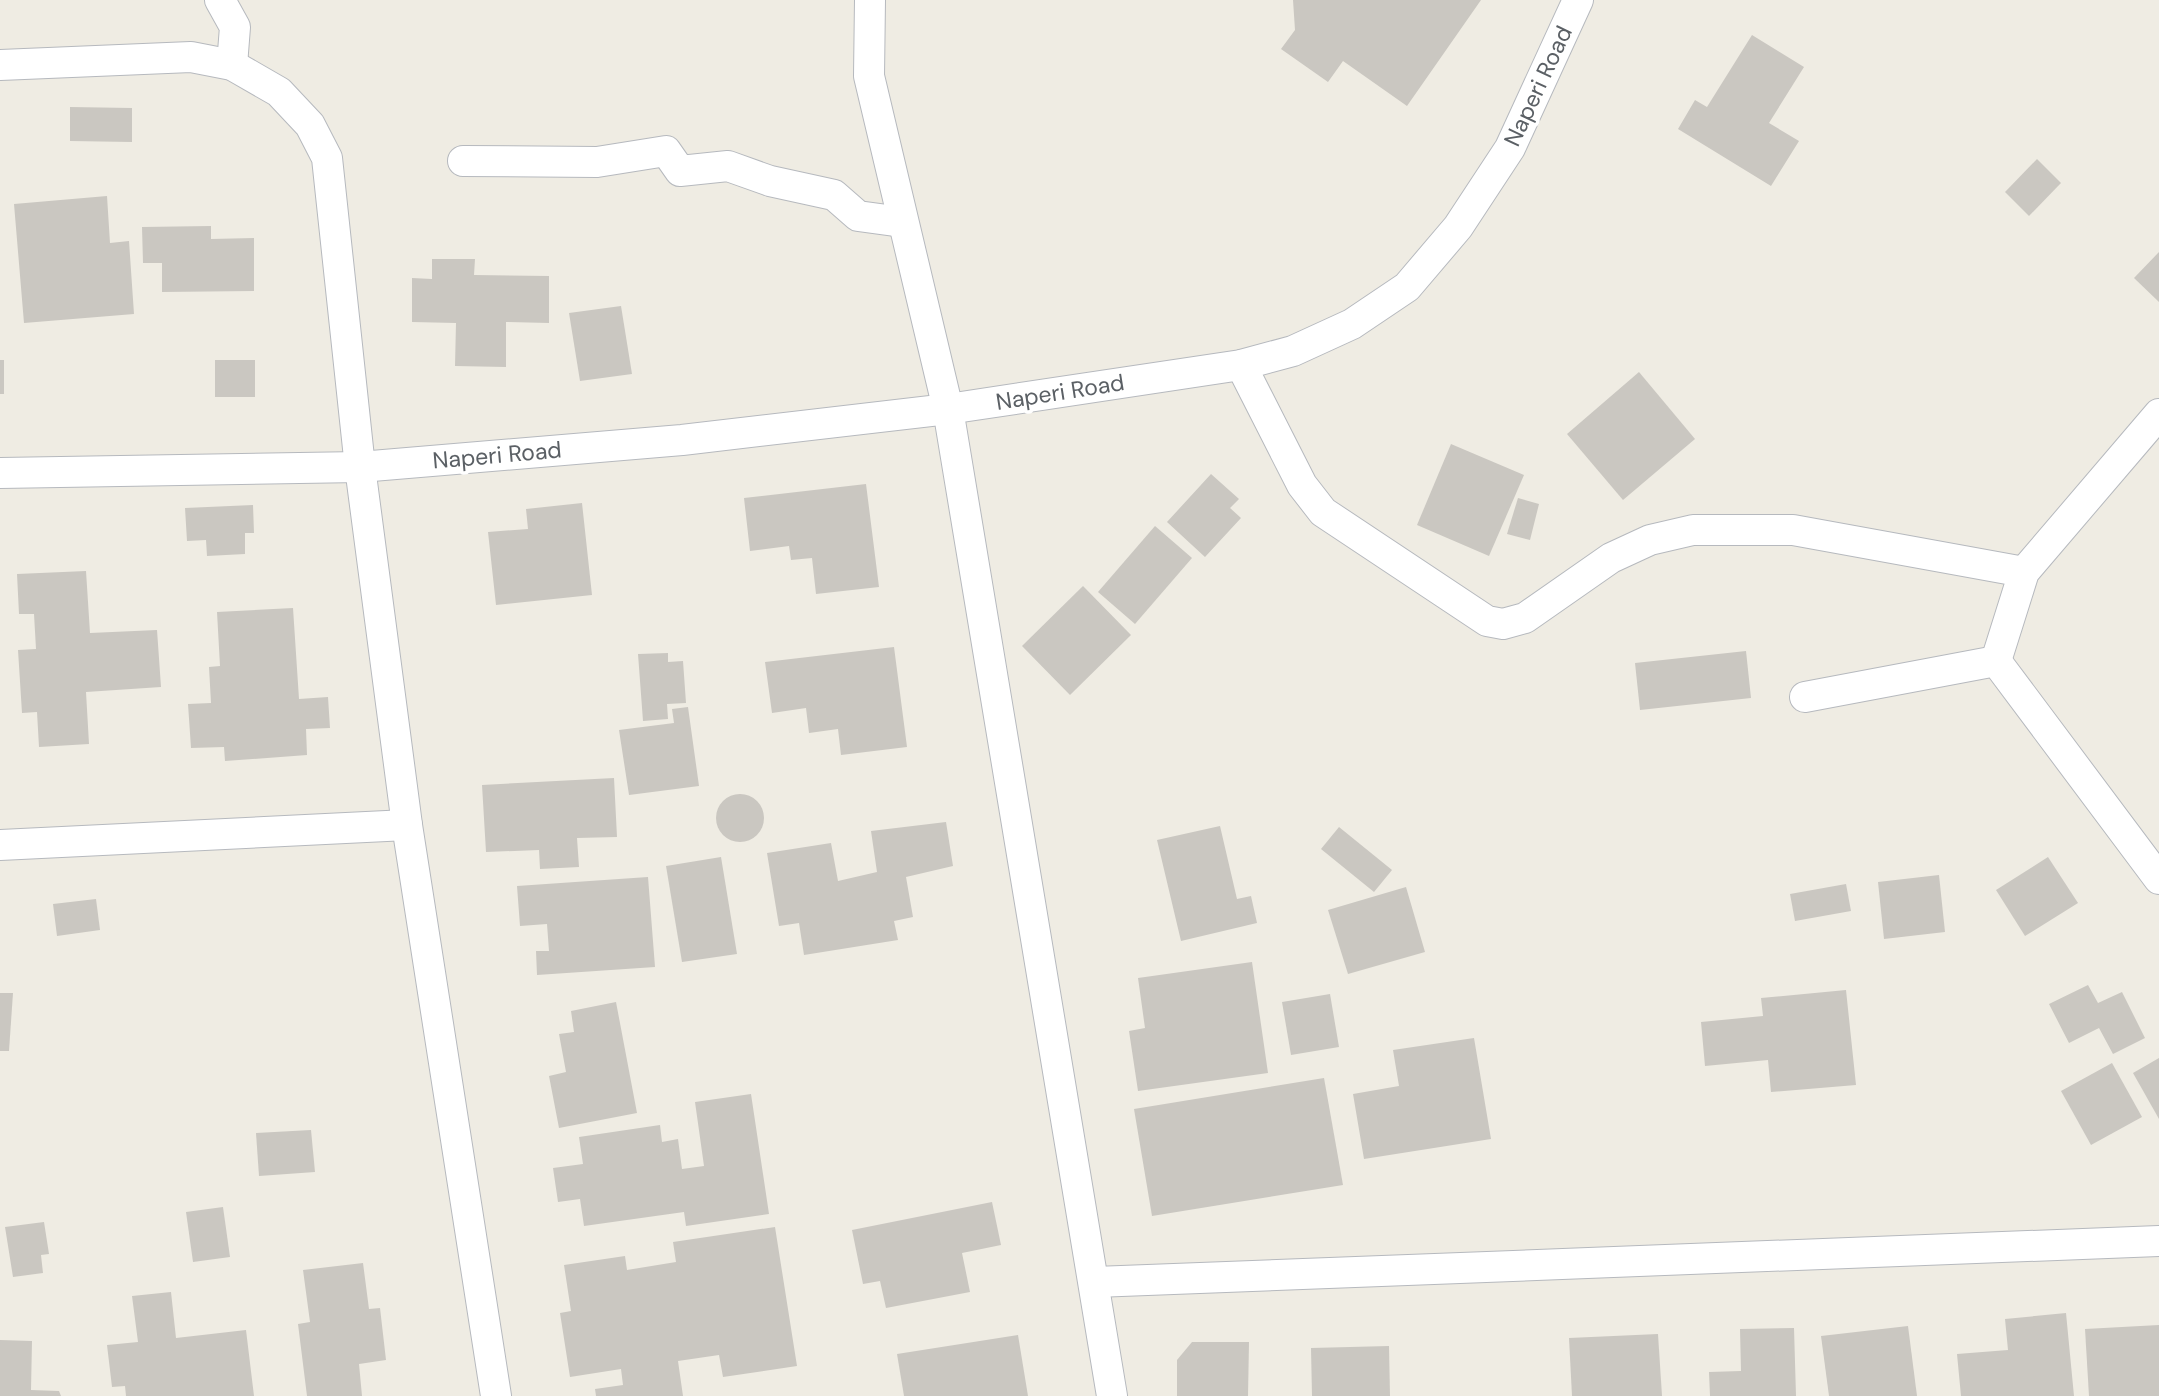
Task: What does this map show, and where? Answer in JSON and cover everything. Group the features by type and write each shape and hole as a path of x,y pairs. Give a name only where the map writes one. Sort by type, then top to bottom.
{"street":[{"path":"220,0 235,27 232,65"},
{"path":"870,0 869,76 948,410 1112,1396"},
{"name":"Naperi Road","path":"0,473 360,467 682,440 948,410 1241,365 1293,351 1352,324 1407,287 1458,228 1510,148 1578,0"},
{"path":"0,65 191,57 232,65 279,92 310,125 327,158 360,467 407,825 496,1396"},
{"path":"463,161 597,162 666,151 680,171 728,166 770,181 834,195 858,216 902,222"},
{"path":"1241,365 1303,485 1323,512 1487,621 1503,624 1525,618 1611,558 1650,540 1693,530 1793,530 2024,572"},
{"path":"1996,660 2024,572 2159,414"},
{"path":"1805,697 1996,660"},
{"path":"1996,660 2159,878"},
{"path":"0,845 407,825"},
{"path":"1095,1282 2159,1241"}],"building":[{"path":"1293,0 1481,0 1407,106 1343,61 1328,82 1281,49 1295,30"},
{"path":"1752,35 1804,67 1769,123 1799,141 1771,186 1678,129 1695,100 1707,107"},
{"path":"70,107 132,108 132,142 70,141"},
{"path":"2037,159 2061,183 2029,216 2005,192"},
{"path":"107,196 110,243 129,241 134,314 24,323 14,204"},
{"path":"211,226 211,239 254,238 254,291 162,292 162,263 143,263 142,227"},
{"path":"2159,252 2159,302 2134,278"},
{"path":"432,259 475,259 474,275 549,276 549,323 506,322 506,367 455,366 456,323 412,322 412,278 432,279"},
{"path":"621,306 632,374 580,381 569,313"},
{"path":"0,360 4,360 4,394 0,394"},
{"path":"215,360 255,360 255,397 215,397"},
{"path":"1639,372 1695,439 1623,500 1567,434"},
{"path":"1451,444 1524,475 1489,556 1417,525"},
{"path":"1211,474 1239,499 1230,508 1241,518 1205,557 1167,522"},
{"path":"866,484 879,587 816,594 812,558 791,560 789,546 750,551 744,498"},
{"path":"1518,498 1539,504 1530,540 1507,534"},
{"path":"582,503 592,595 496,605 488,532 528,529 526,509"},
{"path":"253,505 254,533 245,533 245,554 207,556 206,540 187,541 185,508"},
{"path":"1155,526 1192,558 1135,624 1098,592"},
{"path":"86,571 90,633 157,630 161,687 86,692 89,744 39,747 37,712 22,713 18,650 36,649 34,614 19,614 17,574"},
{"path":"1083,586 1131,635 1070,695 1022,646"},
{"path":"293,608 299,699 328,697 330,728 306,729 307,755 225,761 224,747 191,748 188,704 211,703 209,667 220,666 217,612"},
{"path":"894,647 907,747 841,755 838,729 809,733 806,708 772,713 765,662"},
{"path":"1746,651 1751,698 1640,710 1635,663"},
{"path":"668,653 668,662 683,661 686,703 667,704 668,719 643,721 638,654"},
{"path":"688,707 699,786 629,795 619,730 674,723 672,709"},
{"path":"614,778 617,837 577,838 579,867 540,869 539,850 486,852 482,785"},
{"path":"740,794 757,801 764,818 757,835 740,842 723,835 716,818 723,801"},
{"path":"946,822 953,866 906,877 913,917 894,921 898,940 804,955 799,923 779,926 767,853 831,843 838,881 877,872 871,831"},
{"path":"1220,826 1237,899 1251,896 1257,923 1181,941 1157,840"},
{"path":"1339,827 1392,870 1374,892 1321,849"},
{"path":"721,857 737,954 682,962 666,866"},
{"path":"2048,857 2078,903 2025,936 1996,890"},
{"path":"1939,875 1945,932 1884,939 1878,882"},
{"path":"648,877 655,967 537,975 536,951 549,951 547,924 520,926 517,886"},
{"path":"1846,884 1851,911 1795,921 1790,894"},
{"path":"1406,887 1425,952 1348,974 1328,910"},
{"path":"96,899 100,930 57,936 53,904"},
{"path":"1252,962 1268,1073 1138,1091 1129,1031 1145,1028 1138,978"},
{"path":"2088,985 2098,1003 2122,992 2145,1038 2113,1054 2099,1028 2069,1043 2049,1004"},
{"path":"1846,990 1856,1085 1771,1092 1768,1060 1705,1066 1701,1022 1763,1016 1761,998"},
{"path":"0,993 13,993 9,1051 0,1051"},
{"path":"1330,994 1339,1047 1291,1055 1282,1002"},
{"path":"616,1002 637,1113 559,1128 549,1076 566,1072 559,1034 574,1032 571,1011"},
{"path":"1474,1038 1491,1139 1364,1159 1353,1094 1399,1086 1393,1050"},
{"path":"2159,1058 2159,1119 2133,1073"},
{"path":"2112,1063 2142,1117 2091,1145 2061,1091"},
{"path":"1324,1078 1343,1185 1152,1216 1134,1109"},
{"path":"751,1094 769,1214 686,1226 684,1212 584,1226 580,1199 558,1202 553,1168 583,1164 579,1137 660,1125 662,1142 678,1139 682,1169 704,1166 695,1102"},
{"path":"311,1130 315,1172 259,1176 256,1133"},
{"path":"992,1202 1001,1245 962,1253 970,1292 886,1308 880,1281 863,1284 852,1230"},
{"path":"223,1207 230,1257 193,1262 186,1212"},
{"path":"44,1222 49,1254 41,1255 43,1273 13,1277 5,1227"},
{"path":"775,1227 797,1366 723,1377 719,1355 678,1361 683,1396 596,1396 595,1389 623,1385 621,1369 570,1377 560,1313 571,1311 564,1265 625,1256 627,1270 676,1262 673,1242"},
{"path":"363,1263 369,1309 380,1308 386,1360 359,1364 362,1396 307,1396 298,1324 310,1322 303,1270"},
{"path":"171,1292 176,1338 246,1330 254,1396 126,1396 125,1386 112,1387 107,1345 138,1342 132,1296"},
{"path":"2066,1313 2074,1396 1961,1396 1957,1354 2008,1350 2005,1319"},
{"path":"2159,1325 2159,1396 2089,1396 2085,1329"},
{"path":"1908,1326 1917,1396 1829,1396 1821,1336"},
{"path":"1794,1328 1796,1396 1710,1396 1709,1372 1741,1371 1740,1329"},
{"path":"1658,1334 1662,1396 1572,1396 1569,1338"},
{"path":"1018,1335 1028,1396 904,1396 897,1354"},
{"path":"0,1340 32,1341 31,1390 59,1391 61,1396 0,1396"},
{"path":"1192,1342 1249,1342 1248,1396 1177,1396 1177,1360"},
{"path":"1389,1346 1390,1396 1312,1396 1311,1348"}]}
